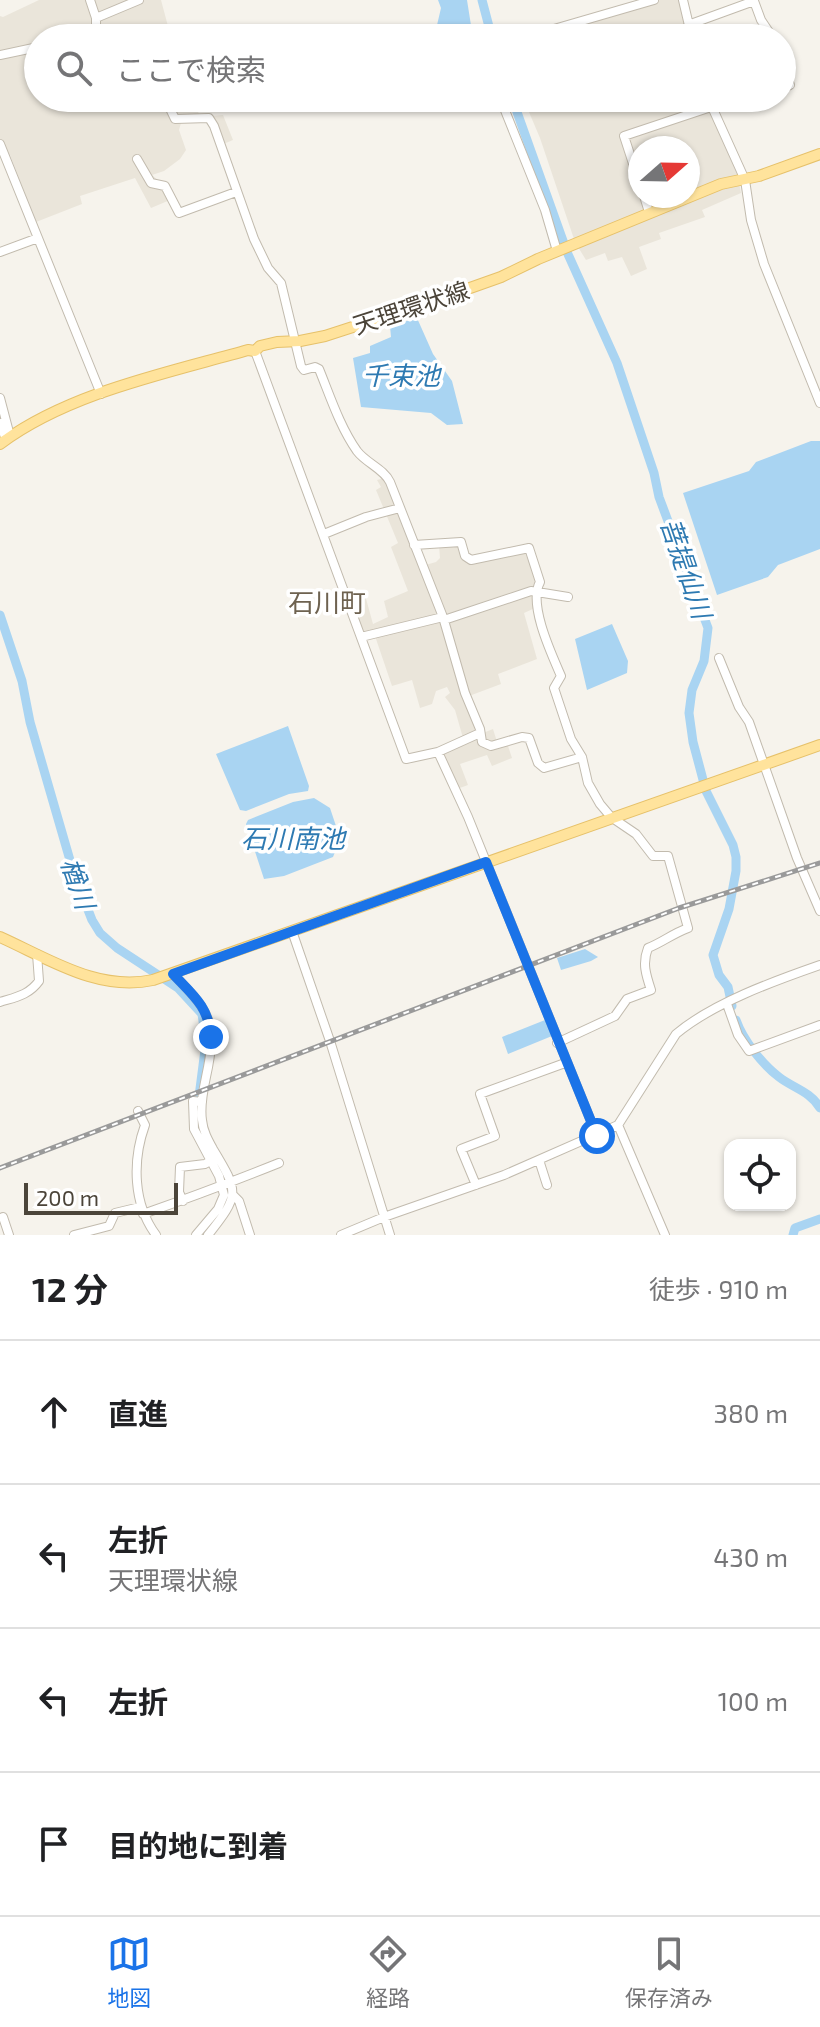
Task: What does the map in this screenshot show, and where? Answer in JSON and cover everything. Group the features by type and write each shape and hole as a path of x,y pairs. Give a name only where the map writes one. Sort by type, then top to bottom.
{"main road":[{"name":"天理環状線","path":"5,440 56,410 101,394 248,350 255,351 260,346 325,336 439,299 501,277 558,250 735,179 745,180 820,154"},
{"path":"0,937 98,980 138,984 171,975 820,745"}],"street":[{"path":"90,0 96,24"},
{"path":"96,18 139,0"},
{"path":"571,24 654,0"},
{"path":"683,0 688,24"},
{"path":"691,24 754,1 764,24"},
{"path":"0,55 24,50"},
{"path":"172,112 175,119 211,120 227,157 236,192 268,268 281,283 301,366 304,370 319,369 353,444 371,466 387,476 443,619 482,742 491,746 522,737 529,738 538,763 544,768 582,757"},
{"path":"506,112 558,250"},
{"path":"628,148 624,136 687,112"},
{"path":"714,112 745,180 751,220 764,264 820,403"},
{"path":"0,144 101,394"},
{"path":"137,159 151,183 165,186 179,213 236,192"},
{"path":"648,208 649,212"},
{"path":"0,252 38,238"},
{"path":"255,351 406,759 438,752 480,733"},
{"path":"0,398 5,440"},
{"path":"0,423 5,440"},
{"path":"324,534 366,517 400,508"},
{"path":"414,545 461,542 465,556 471,560 529,548 540,582 535,591 543,628 561,676 554,688 592,790 611,817 636,834 653,856 668,856 688,928 648,948 644,958 645,973 651,990 627,999 615,1016 557,1043"},
{"path":"361,637 443,619 535,591 560,598 568,597"},
{"path":"719,658 739,707 749,722 797,858 820,911"},
{"path":"438,752 597,1136"},
{"path":"292,931 330,1041 390,1235"},
{"path":"0,1002 34,988 39,981 37,954"},
{"path":"341,1235 539,1160 618,1125 676,1034 727,1004 820,965"},
{"path":"171,975 203,1006 210,1018 209,1066 202,1121 214,1158 239,1201 250,1235"},
{"path":"727,1004 738,1035 749,1051 820,1025"},
{"path":"476,1185 461,1149 495,1136 480,1094 565,1063"},
{"path":"138,1111 145,1125 137,1179 142,1211 156,1235"},
{"path":"618,1125 665,1235"},
{"path":"183,1201 179,1192 180,1167 214,1158"},
{"path":"539,1160 547,1185"},
{"path":"74,1235 97,1232 109,1226 115,1213 142,1211 183,1201 279,1163"},
{"path":"196,1235 222,1201 227,1182"},
{"path":"208,1235 225,1215 233,1195"},
{"path":"3,1217 9,1235"}],"shaded area":[{"path":"39,0 161,0 167,24 24,24 24,112 198,112 200,117 223,115 233,140 221,145 206,120 181,123 179,130 186,150 164,171 152,175 160,182 170,200 151,208 135,178 80,196 82,204 36,222 10,155 0,158 0,16"},
{"path":"660,0 680,0 685,24 578,24"},
{"path":"529,112 716,112 716,121 737,173 741,193 702,210 705,217 659,233 661,239 639,247 647,269 631,276 622,257 608,261 605,253 586,260 575,242"},
{"path":"384,478 422,566 440,558 439,545 460,544 471,564 524,550 537,582 531,590 535,608 524,613 537,659 498,674 501,684 469,696 483,733 493,729 498,745 507,743 512,758 492,766 487,755 460,764 468,785 457,789 442,754 463,738 455,710 445,697 450,693 447,687 436,691 432,704 420,708 412,680 392,686 375,636 365,640 350,599 365,595 373,624 388,617 384,601 408,591 391,547 398,543 376,490 381,487 377,480"}],"water":[{"path":"438,0 467,0 471,24 437,24 441,8"},
{"name":"千束池","path":"417,318 433,354 452,381 463,424 447,425 431,413 361,407 353,358 370,353 370,346 391,337 390,326"},
{"path":"811,441 820,441 820,549 778,565 768,577 717,595 683,493 749,471 756,462"},
{"path":"612,624 628,661 627,673 587,690 575,639"},
{"name":"石川南池","path":"288,726 309,786 308,791 289,794 246,811 240,810 216,754"},
{"name":"石川南池","path":"314,798 330,808 338,832 331,839 335,852 333,857 284,876 264,879 246,824 248,820 293,802"},
{"path":"585,949 598,957 561,970 557,958"},
{"path":"545,1020 552,1036 508,1054 502,1037"}],"waterway":[{"name":"菩提仙川","path":"482,0 488,24"},
{"name":"菩提仙川","path":"517,112 567,252 617,363 654,473 659,497 708,628 704,661 692,690 689,713 706,791 736,857 729,909 713,955 719,975 728,987 732,1006"},
{"name":"楢川","path":"0,615 22,681 30,722 74,874 92,920 100,933 117,948 178,988 202,1014 206,1042 197,1112 198,1126 204,1140"},
{"name":"菩提仙川","path":"736,1020 748,1043 766,1065 820,1108"},
{"name":"菩提仙川","path":"793,1235 795,1228 820,1219"}],"railway":[{"path":"0,1168 679,908 820,863"}],"district":[{"name":"石川町","path":"327,601"}],"route":[{"path":"211,1037 210,1018 203,1006 173,974 486,862 597,1136"}]}
